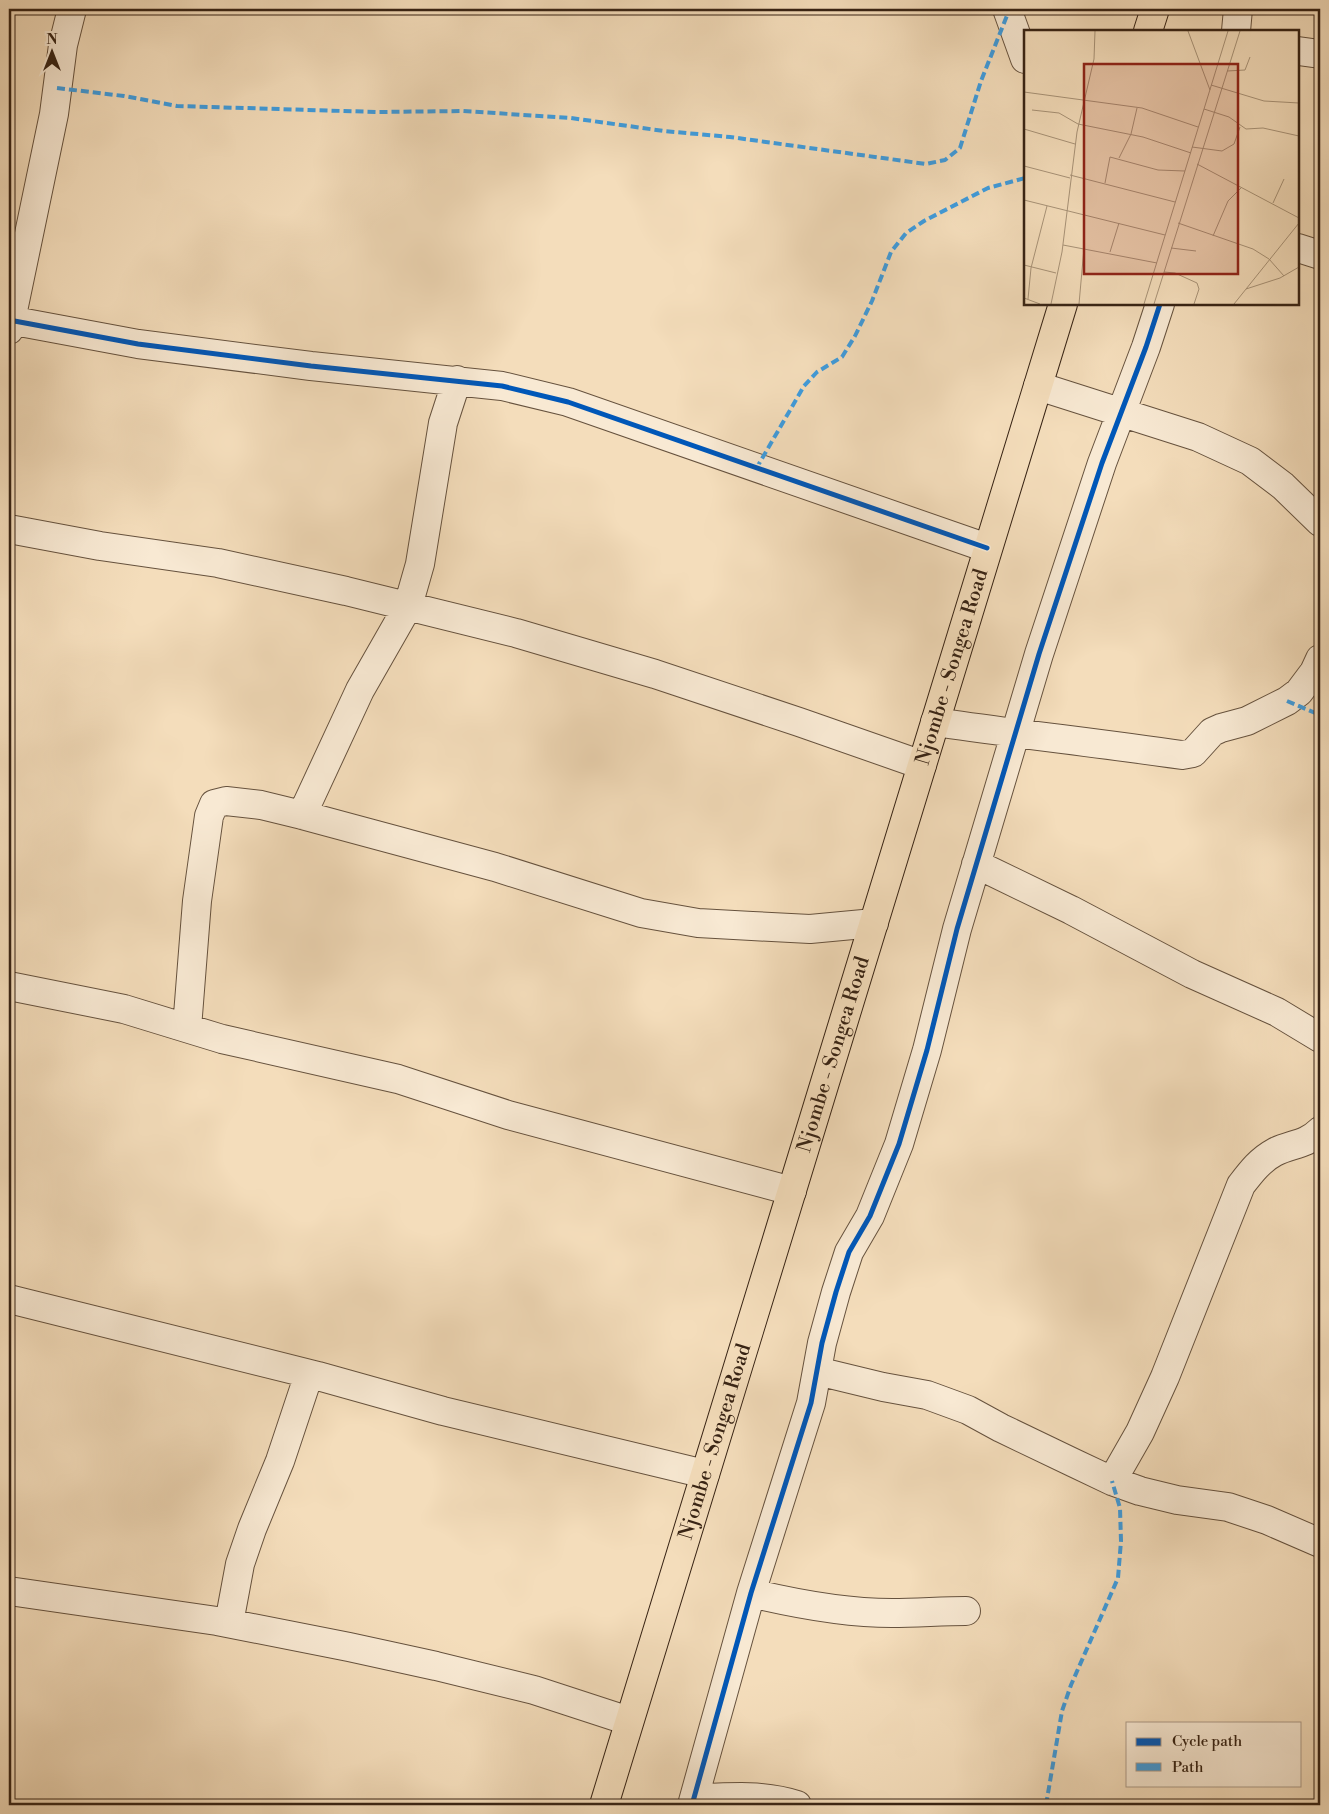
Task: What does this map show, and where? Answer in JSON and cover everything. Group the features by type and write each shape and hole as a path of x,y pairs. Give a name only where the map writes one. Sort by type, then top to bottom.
{"highway":[{"path":"1148,30 1155,9"},
{"name":"Njombe - Songea Road","path":"604,1805 1063,305"}],"street":[{"path":"72,9 62,44 54,114 10,324 138,344 311,366 502,386 568,402 987,548"},
{"path":"1007,9 1024,55"},
{"path":"1236,30 1238,9"},
{"path":"1299,51 1320,54"},
{"path":"1299,248 1320,255"},
{"path":"796,1805 761,1797 736,1796 693,1802 751,1593 812,1403 822,1343 836,1292 849,1252 870,1216 899,1144 927,1050 957,929 1039,654 1102,463 1146,347 1160,305"},
{"path":"302,815 360,690 408,606 420,564 443,423 457,380"},
{"path":"1038,386 1198,437 1250,461 1283,486 1320,522"},
{"path":"9,528 100,546 218,563 346,591 516,633 655,674 922,765"},
{"path":"935,722 1182,755 1193,753 1212,732 1247,721 1287,701 1299,692 1314,672 1320,659"},
{"path":"187,1028 198,901 209,816 214,804 226,800 261,805 302,815 495,867 641,913 698,923 752,926 810,928 874,923"},
{"path":"976,864 1072,910 1192,974 1277,1012 1320,1038"},
{"path":"9,986 124,1009 222,1039 398,1079 508,1115 792,1191"},
{"path":"1112,1481 1140,1432 1165,1377 1241,1184 1258,1164 1276,1152 1303,1144 1320,1131"},
{"path":"9,1299 309,1374 443,1411 705,1474"},
{"path":"817,1371 927,1396 968,1410 1001,1428 1112,1481 1140,1492 1177,1500 1228,1507 1267,1520 1320,1543"},
{"path":"229,1623 240,1564 280,1460 309,1374"},
{"path":"9,1591 229,1623 436,1666 534,1690 629,1721"},
{"path":"751,1593 788,1602 843,1610 892,1613 966,1610"}],"marked path":[{"path":"57,88 124,96 177,106 377,112 463,111 571,118 664,131 730,137 926,164 945,160 960,148 981,81 1008,13"},
{"path":"756,469 804,386 817,372 842,357 855,336 872,301 891,252 906,233 924,221 988,188 1024,178"},
{"path":"1287,701 1320,715"},
{"path":"1046,1805 1062,1711 1071,1685 1118,1578 1121,1541 1120,1508 1112,1481"}],"cycle path":[{"path":"692,1805 751,1593 811,1403 822,1343 836,1292 849,1252 870,1216 899,1144 927,1050 957,929 1039,654 1102,463 1146,347 1160,305"},
{"path":"9,320 138,344 311,366 502,386 568,402 987,548"}]}
